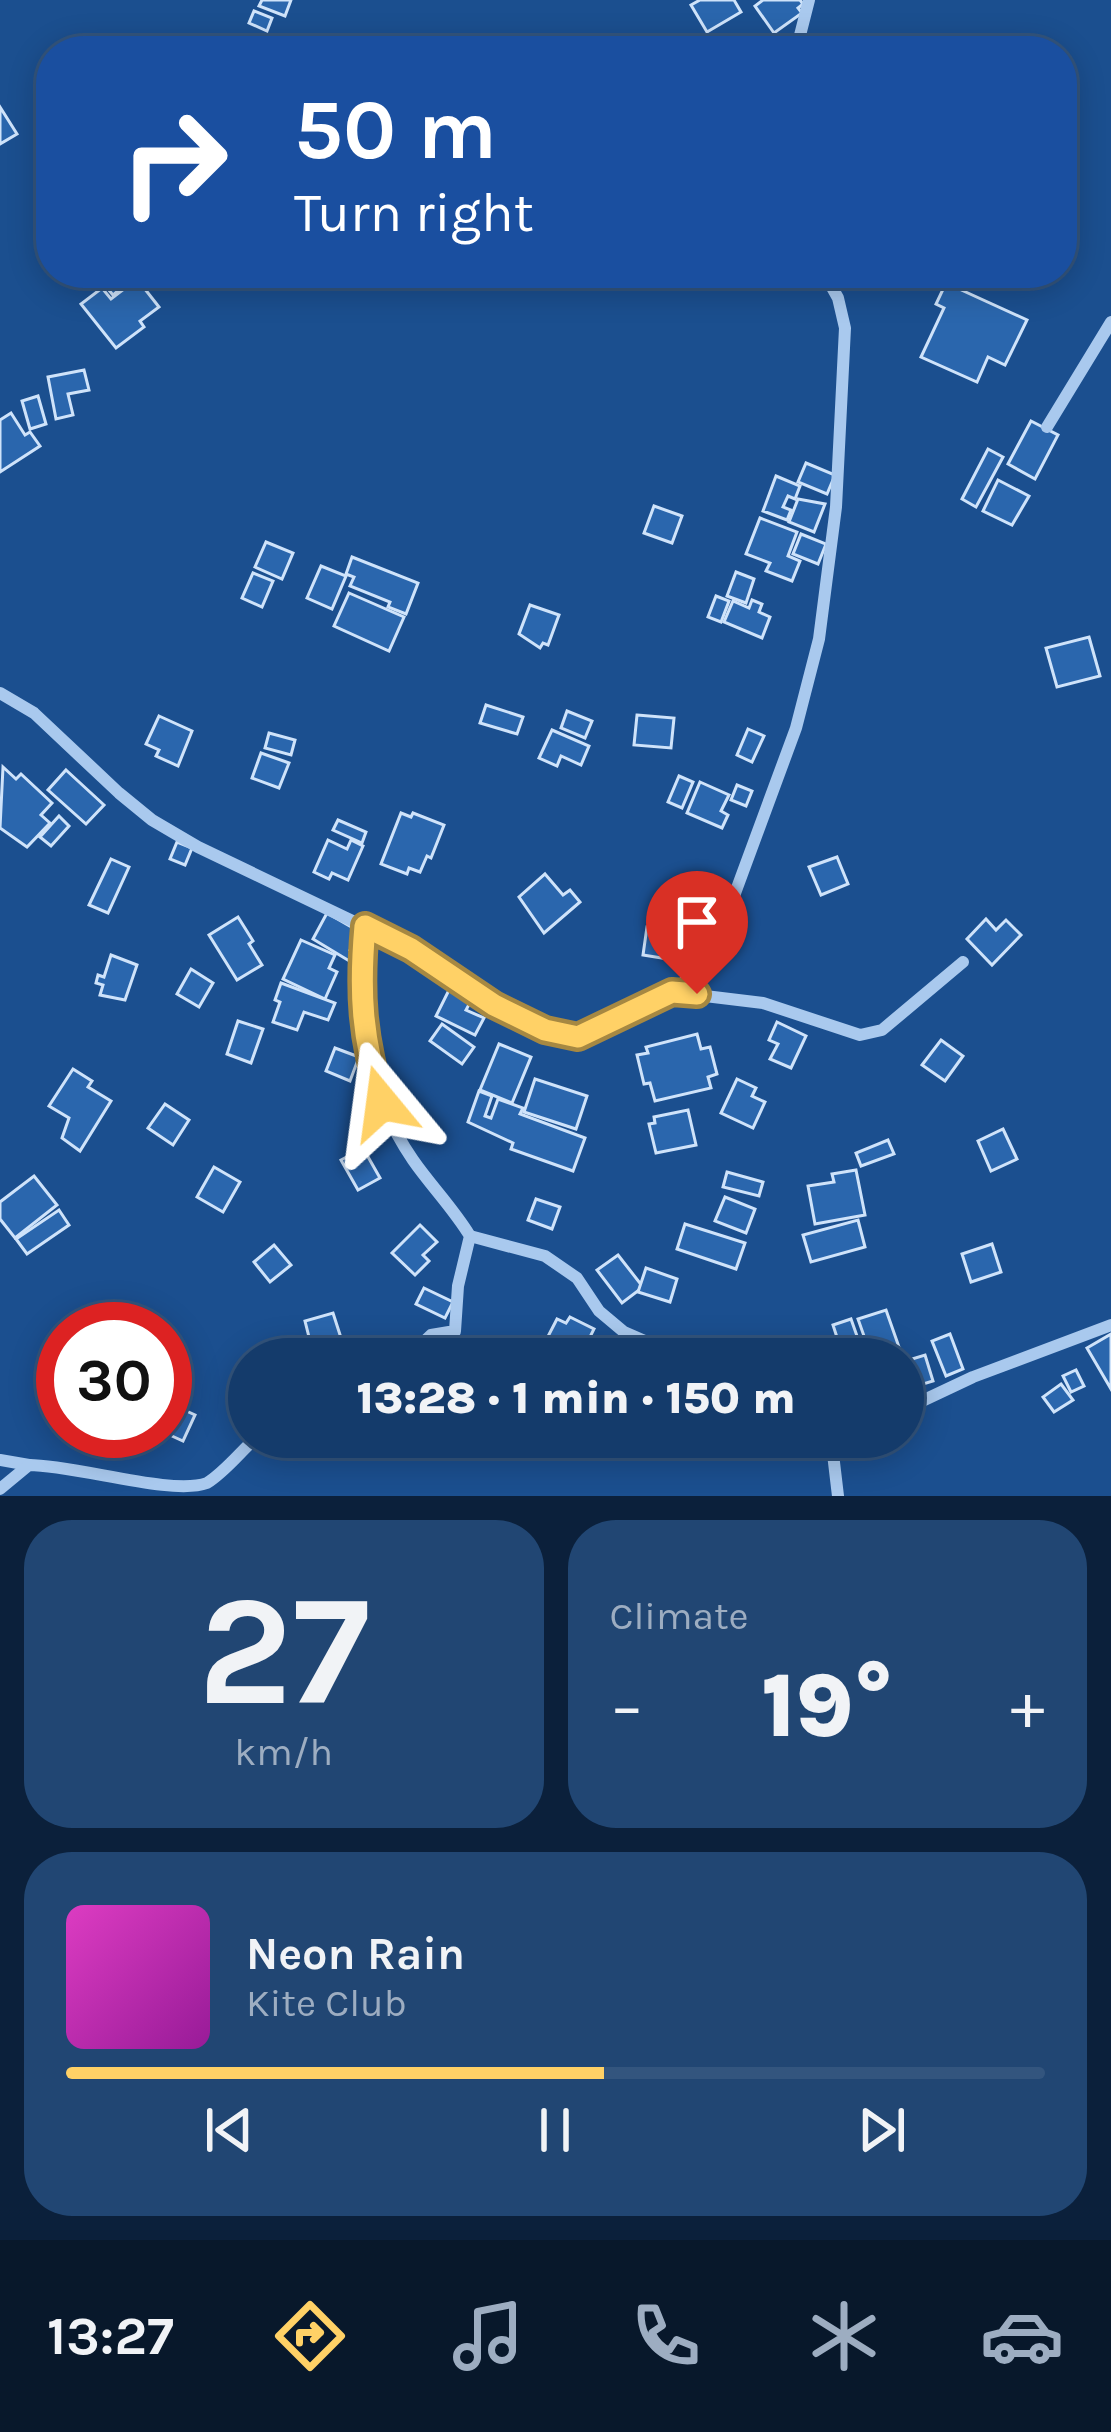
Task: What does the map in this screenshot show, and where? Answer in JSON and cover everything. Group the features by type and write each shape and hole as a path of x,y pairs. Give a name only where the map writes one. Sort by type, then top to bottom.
{"street":[{"path":"800,36 809,0"},
{"path":"0,693 34,713 152,820 198,847 411,949 494,1005 545,1030 578,1037 672,992 697,970 720,934 796,728 819,639 836,507 845,328 832,288"},
{"path":"1047,427 1111,322"},
{"path":"365,926 361,1014 366,1052 382,1103 413,1160 470,1236 544,1256 577,1278 599,1311 638,1338"},
{"path":"672,992 763,1003 860,1034 883,1030 963,962"},
{"path":"428,1338 455,1330 458,1286 470,1236"},
{"path":"924,1400 1111,1325"},
{"path":"0,1460 52,1465 130,1484 207,1490 237,1458"},
{"path":"837,1458 838,1496"},
{"path":"0,1489 29,1466"}],"building":[{"path":"262,0 291,0 285,16 259,6"},
{"path":"700,0 734,0 741,12 707,32 691,5"},
{"path":"763,0 800,0 802,13 774,33 755,6"},
{"path":"254,11 272,18 267,31 249,23"},
{"path":"0,107 17,134 0,144"},
{"path":"102,288 111,299 125,288 144,288 159,307 140,321 144,327 116,348 81,304"},
{"path":"944,288 957,288 1027,320 1005,365 988,357 977,382 921,357 944,308 936,304"},
{"path":"84,370 89,390 68,394 73,415 56,419 48,377"},
{"path":"38,396 46,424 30,429 22,401"},
{"path":"11,413 25,435 30,432 40,446 0,472 0,420"},
{"path":"1031,421 1058,435 1035,479 1008,464"},
{"path":"988,449 1003,457 976,507 962,499"},
{"path":"806,463 835,475 827,494 798,482"},
{"path":"776,476 800,486 795,499 788,496 783,507 791,510 787,520 763,511"},
{"path":"998,480 1029,496 1012,525 983,511"},
{"path":"798,499 825,504 814,532 789,522"},
{"path":"654,506 682,516 672,543 644,533"},
{"path":"760,518 797,532 788,556 800,561 792,581 766,571 770,563 746,554"},
{"path":"801,534 826,544 818,564 793,554"},
{"path":"266,542 293,553 282,579 255,567"},
{"path":"352,557 418,583 406,614 350,586 354,577 346,574"},
{"path":"321,566 346,576 332,609 307,598"},
{"path":"736,572 754,579 746,603 727,596"},
{"path":"253,573 273,581 262,607 242,598"},
{"path":"349,593 404,617 389,651 334,626"},
{"path":"716,596 729,601 721,622 708,617"},
{"path":"752,600 762,604 759,612 770,617 762,638 724,622 733,601 749,608"},
{"path":"530,605 559,615 548,645 543,643 540,648 519,634"},
{"path":"1089,637 1100,676 1057,687 1046,648"},
{"path":"486,705 523,717 517,734 480,723"},
{"path":"567,711 592,721 585,738 561,728"},
{"path":"637,715 674,718 671,748 634,745"},
{"path":"159,716 192,731 178,766 156,756 159,750 146,744"},
{"path":"748,729 764,736 752,762 737,755"},
{"path":"552,730 589,746 581,765 561,756 557,766 539,758"},
{"path":"269,733 295,740 291,755 265,748"},
{"path":"261,753 289,763 279,788 252,778"},
{"path":"3,767 16,779 21,774 52,803 41,815 50,823 27,847 0,828"},
{"path":"66,770 104,805 86,824 48,790"},
{"path":"679,776 693,782 682,808 668,802"},
{"path":"700,782 729,795 721,811 728,815 722,828 687,813"},
{"path":"737,785 752,791 746,806 731,800"},
{"path":"401,813 444,825 420,872 409,868 407,874 381,864"},
{"path":"59,816 69,826 51,846 40,837"},
{"path":"338,820 366,832 362,843 333,830"},
{"path":"328,840 347,849 351,840 363,846 348,880 314,872"},
{"path":"177,842 192,848 185,865 170,859"},
{"path":"837,857 848,884 821,895 809,867"},
{"path":"111,859 129,867 108,913 89,905"},
{"path":"545,874 563,895 570,890 580,902 544,933 519,897"},
{"path":"327,913 360,932 350,950 356,953 351,962 313,939"},
{"path":"238,917 262,965 237,980 209,935"},
{"path":"986,919 996,930 1006,920 1021,935 992,965 967,939"},
{"path":"647,927 672,931 668,959 643,955"},
{"path":"301,940 335,955 329,968 337,972 325,999 283,979"},
{"path":"111,955 137,965 125,1000 100,995 103,985 96,983 98,975 104,977"},
{"path":"191,969 213,983 199,1007 177,994"},
{"path":"281,983 335,1003 328,1020 304,1012 297,1030 273,1022"},
{"path":"450,988 472,999 466,1010 484,1018 475,1035 436,1016"},
{"path":"238,1021 263,1029 251,1063 227,1054"},
{"path":"777,1022 806,1036 791,1068 770,1059 778,1044 769,1040"},
{"path":"442,1024 474,1047 462,1064 430,1041"},
{"path":"697,1034 701,1049 710,1047 717,1074 708,1077 711,1088 655,1101 650,1083 644,1084 637,1055 648,1053 646,1047"},
{"path":"941,1040 963,1056 945,1081 922,1065"},
{"path":"499,1044 531,1057 512,1103 480,1090"},
{"path":"335,1048 359,1057 350,1081 326,1071"},
{"path":"73,1069 92,1081 88,1087 111,1101 80,1151 62,1138 69,1118 49,1106"},
{"path":"535,1079 587,1096 576,1129 524,1112"},
{"path":"737,1079 756,1088 752,1096 765,1102 753,1128 721,1113"},
{"path":"479,1091 492,1096 485,1116 491,1118 498,1099 523,1108 520,1114 585,1138 573,1171 511,1149 513,1143 468,1122"},
{"path":"165,1104 189,1120 173,1145 148,1128"},
{"path":"688,1110 696,1145 656,1153 649,1124 655,1123 654,1117"},
{"path":"1003,1129 1017,1159 991,1171 978,1141"},
{"path":"888,1140 894,1154 861,1166 856,1153"},
{"path":"363,1148 380,1178 358,1190 341,1160"},
{"path":"214,1167 240,1182 223,1212 197,1197"},
{"path":"856,1170 865,1215 815,1224 808,1186 834,1182 832,1174"},
{"path":"727,1172 763,1182 759,1196 723,1187"},
{"path":"34,1176 57,1205 15,1238 0,1219 0,1202"},
{"path":"725,1197 755,1209 746,1233 715,1221"},
{"path":"536,1199 560,1207 552,1229 528,1220"},
{"path":"59,1210 69,1225 27,1254 16,1239"},
{"path":"858,1220 865,1247 811,1262 803,1235"},
{"path":"685,1224 745,1243 736,1269 677,1249"},
{"path":"420,1225 437,1242 423,1255 429,1261 415,1275 392,1253"},
{"path":"992,1244 1001,1272 971,1282 962,1254"},
{"path":"274,1245 291,1265 270,1282 254,1262"},
{"path":"618,1255 643,1287 622,1303 597,1270"},
{"path":"646,1268 677,1279 670,1302 638,1292"},
{"path":"424,1288 453,1302 445,1318 416,1304"},
{"path":"886,1310 896,1338 865,1338 858,1319"},
{"path":"333,1313 341,1338 309,1338 305,1321"},
{"path":"570,1317 594,1329 590,1338 547,1338 557,1319 566,1323"},
{"path":"851,1319 858,1338 837,1338 833,1325"},
{"path":"950,1334 963,1369 946,1376 932,1341"},
{"path":"1111,1334 1111,1389 1087,1348"},
{"path":"924,1355 933,1381 924,1384"},
{"path":"1076,1370 1084,1386 1071,1392 1063,1376"},
{"path":"1061,1384 1073,1400 1054,1412 1043,1397"}],"route":[{"path":"382,1103 366,1052 361,1014 365,926 411,949 494,1005 545,1030 578,1037 672,992 697,994"}]}
